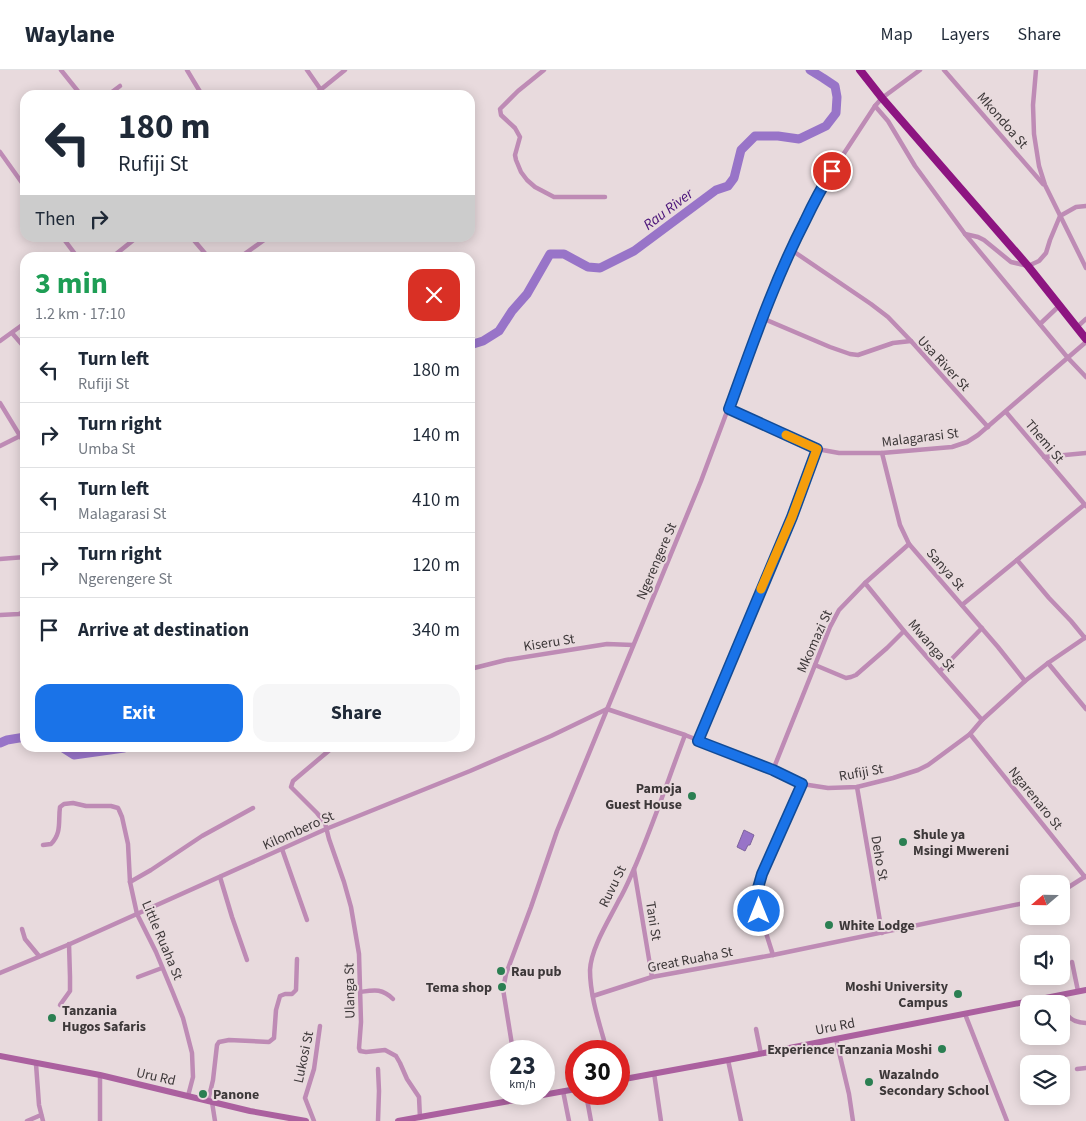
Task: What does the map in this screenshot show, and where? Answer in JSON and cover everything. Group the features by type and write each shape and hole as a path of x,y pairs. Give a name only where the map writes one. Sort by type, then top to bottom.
{"highway":[{"path":"860,70 882,98 1028,266 1086,341"}],"street":[{"path":"61,70 76,90"},
{"path":"187,70 199,90"},
{"path":"306,70 321,90 345,70"},
{"path":"544,70 518,91 500,109 501,114 520,137 515,155 521,172 534,187 554,197 605,197"},
{"name":"Ngerengere St","path":"511,1040 503,989 506,974 557,831 701,481 790,249 822,187 875,106 882,98 920,70"},
{"name":"Mkondoa St","path":"944,70 1045,185"},
{"path":"1036,70 1033,105 1034,134 1039,166 1045,185 1086,268"},
{"path":"115,90 120,86"},
{"path":"875,106 888,121 916,166 965,234 1086,377"},
{"path":"0,152 20,180"},
{"path":"965,234 984,240 1011,262 1028,266 1039,261 1046,253 1060,216 1076,207 1086,206"},
{"path":"118,252 131,242"},
{"path":"195,242 204,252"},
{"path":"247,252 261,242"},
{"path":"790,249 871,304 911,341"},
{"path":"1040,324 1059,306"},
{"name":"Usa River St","path":"762,318 850,354 858,355 893,343 911,341 988,427"},
{"path":"1076,327 1086,319"},
{"path":"0,341 20,327"},
{"path":"12,333 20,342"},
{"name":"Malagarasi St","path":"729,409 817,449 839,453 882,454 952,447 967,442 978,435 1086,341"},
{"path":"0,403 20,436 0,446"},
{"name":"Themi St","path":"1006,412 1085,506"},
{"path":"698,741 792,517 817,449"},
{"name":"Sanya St","path":"882,454 900,525 909,544 1026,681"},
{"path":"1044,457 1086,454"},
{"path":"962,605 1085,506"},
{"name":"Mkomazi St","path":"773,770 839,610 909,544"},
{"path":"0,559 20,557"},
{"path":"1017,560 1085,638"},
{"name":"Mwanga St","path":"866,583 904,631 982,720"},
{"path":"0,615 20,614"},
{"path":"940,671 982,628"},
{"path":"815,665 846,678 852,677 904,631"},
{"name":"Rufiji St","path":"606,709 685,734 802,784 828,788 857,787 893,778 928,765 970,734 982,720 1048,663 1085,638"},
{"name":"Kiseru St","path":"475,668 506,660 607,644 633,645"},
{"path":"1048,663 1086,709"},
{"name":"Kilombero St","path":"0,973 326,829 470,772 606,709"},
{"name":"Ruvu St","path":"604,1040 593,996 590,969 592,955 634,869 685,734"},
{"name":"Ngarenaro St","path":"970,734 1086,876"},
{"name":"Ulanga St","path":"327,752 293,781 291,785 322,819 344,882 355,922 359,954 360,1051 386,1050 396,1056 407,1079 419,1097 420,1118"},
{"path":"773,954 759,911 756,895 762,874 802,784"},
{"name":"Deho St","path":"857,787 882,932"},
{"name":"Little Ruaha St","path":"43,845 51,844 56,838 60,821 60,807 64,804 73,803 86,806 111,806 118,808 126,836 130,882 137,914 183,1018 192,1053 193,1077 188,1096"},
{"path":"130,882 202,836 253,808"},
{"path":"282,849 307,920"},
{"name":"Tani St","path":"634,869 652,977"},
{"path":"1070,886 1086,876"},
{"path":"220,877 247,960"},
{"name":"Great Ruaha St","path":"593,996 652,977 1020,904"},
{"path":"22,929 25,939 39,956"},
{"path":"60,1005 70,992 69,944"},
{"path":"215,1121 210,1101 217,1044 225,1040 269,1042 272,1040 280,996 292,994 296,990 297,959"},
{"path":"1072,962 1078,991"},
{"path":"138,977 162,968"},
{"name":"Uru Rd","path":"1060,995 1086,990"},
{"path":"360,992 382,991 389,994 393,999"},
{"name":"Uru Rd","path":"630,1078 1020,1003"},
{"path":"966,1014 1007,1121"},
{"path":"1070,1019 1086,1023"},
{"name":"Lukosi St","path":"314,1121 305,1098 314,1069 320,1026"},
{"path":"756,1030 761,1054"},
{"path":"836,1039 849,1094 853,1121"},
{"name":"Uru Rd","path":"0,1056 36,1064 74,1069 250,1111 306,1121"},
{"path":"728,1060 740,1121"},
{"path":"36,1064 38,1096 43,1121"},
{"path":"1077,1069 1086,1068"},
{"path":"378,1069 378,1121"},
{"path":"654,1073 661,1121"},
{"path":"100,1075 100,1121"},
{"path":"555,1092 563,1091 569,1121"},
{"path":"400,1121 490,1103"},
{"path":"588,1105 591,1121"},
{"path":"27,1121 41,1115"}],"shaded area":[{"path":"744,830 754,835 745,851 737,847"}],"waterway":[{"name":"Rau River","path":"475,343 483,341 499,331 512,311 527,294 550,254 564,254 588,267 600,268 634,251 716,190 728,186 734,178 741,150 755,136 778,136 799,139 826,126 836,113 837,97 835,86 810,70"},
{"name":"Rau River","path":"0,743 20,738"},
{"name":"Rau River","path":"69,752 74,755 95,752"}],"slow traffic":[{"path":"761,589 792,517 817,449 786,435"}],"place":[{"name":"Pamoja Guest House","path":"692,796"},
{"name":"Shule ya Msingi Mwereni","path":"903,842"},
{"name":"White Lodge","path":"829,925"},
{"name":"Rau pub","path":"501,971"},
{"name":"Tema shop","path":"502,987"},
{"name":"Moshi University Campus","path":"958,994"},
{"name":"Tanzania Hugos Safaris","path":"52,1018"},
{"name":"Experience Tanzania Moshi","path":"942,1049"},
{"name":"Wazalndo Secondary School","path":"869,1082"},
{"name":"Panone","path":"203,1094"}],"route":[{"path":"759,911 756,895 762,874 802,784 773,770 698,741 792,517 817,449 729,409 762,318 790,249 832,171"}]}
